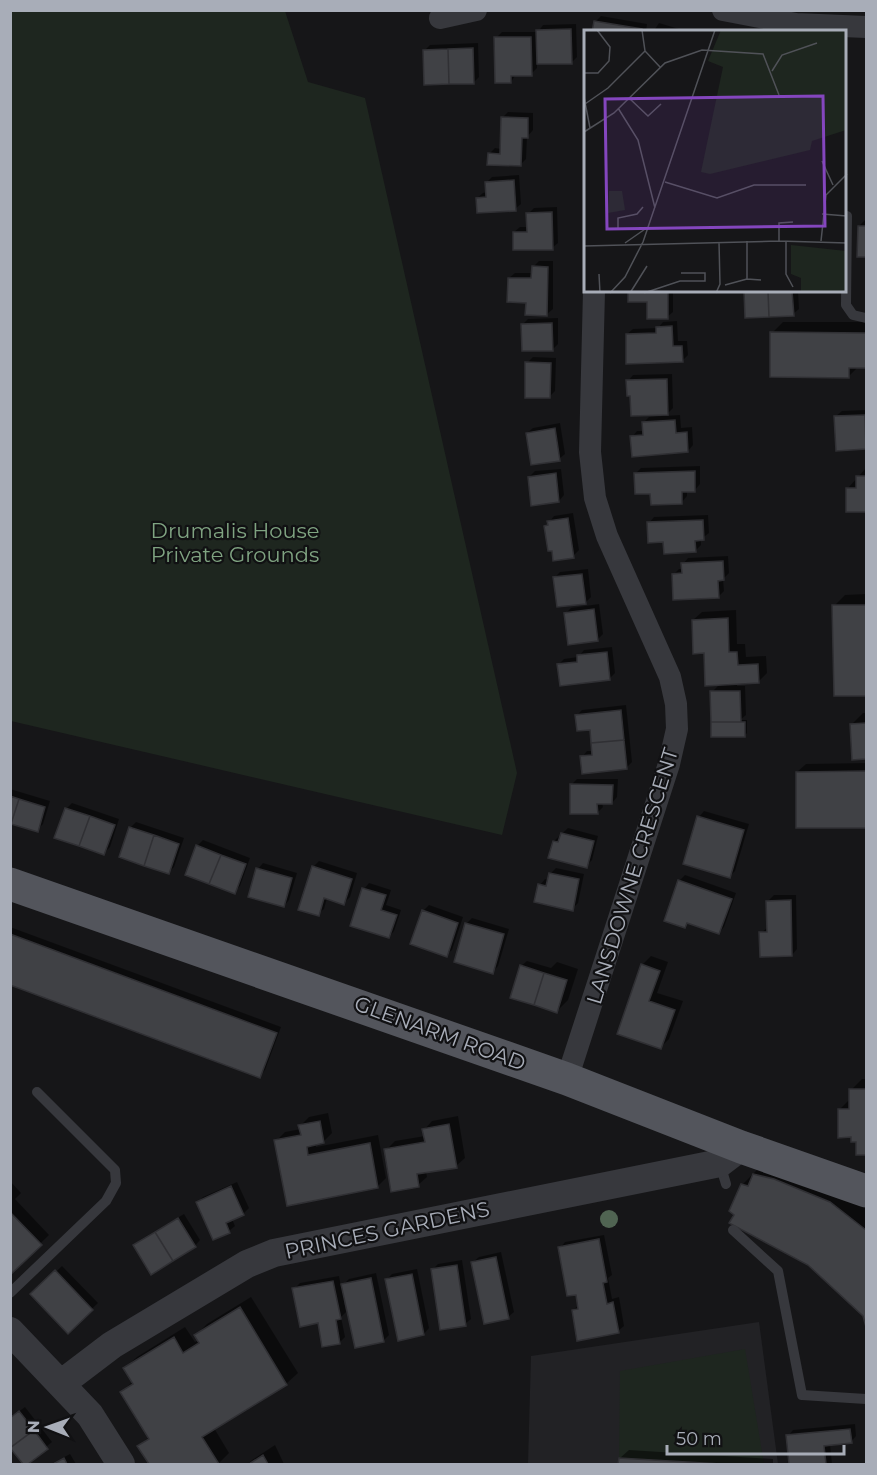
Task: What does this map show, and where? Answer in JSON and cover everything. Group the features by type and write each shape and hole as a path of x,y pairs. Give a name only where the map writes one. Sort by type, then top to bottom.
{"main road":[{"name":"GLENARM ROAD","path":"10,884 567,1078 729,1165 862,1194"}],"street":[{"path":"440,18 476,10"},
{"path":"723,10 867,27"},
{"name":"LANSDOWNE CRESCENT","path":"567,1078 666,776 677,729 676,704 670,676 607,536 595,498 590,452 594,292"},
{"name":"PRINCES GARDENS","path":"62,1383 112,1345 247,1264 274,1253 729,1165"},
{"path":"10,1331 90,1415 121,1464"}],"lane":[{"path":"846,292 846,305 854,315 867,318"},
{"path":"10,1293 106,1201 116,1183 115,1170 37,1092"},
{"path":"733,1230 778,1271 802,1395 867,1400"}],"shaded area":[{"path":"759,1322 778,1464 528,1464 531,1356"}],"green space":[{"name":"Drumalis House Private Grounds","path":"11,10 285,11 308,82 365,98 517,773 502,835 11,721"},
{"path":"745,1349 764,1464 619,1458 620,1371"}],"building":[{"path":"594,21 642,29 642,30 592,30"},
{"path":"571,29 572,64 537,64 536,30"},
{"path":"494,37 531,37 532,76 511,76 511,83 495,83"},
{"path":"473,48 474,84 449,84 448,49"},
{"path":"448,49 449,84 424,85 423,50"},
{"path":"501,117 528,118 528,138 522,138 521,166 487,165 488,153 500,154"},
{"path":"514,180 516,211 477,213 476,198 486,197 485,182"},
{"path":"552,212 553,250 513,250 513,232 527,232 526,213"},
{"path":"858,226 866,226 866,257 857,257"},
{"path":"532,266 548,267 547,316 525,315 526,303 507,302 508,278 531,278"},
{"path":"628,292 668,292 668,319 647,319 647,302 628,302"},
{"path":"744,292 768,292 769,317 745,318"},
{"path":"768,292 792,292 794,316 769,317"},
{"path":"552,323 553,351 522,351 521,324"},
{"path":"672,326 673,346 682,346 683,362 626,364 626,334 656,333 656,327"},
{"path":"770,332 866,333 866,368 849,368 849,378 770,377"},
{"path":"525,362 551,363 550,398 525,398"},
{"path":"667,379 668,415 631,416 626,380"},
{"path":"865,415 866,449 836,451 834,416"},
{"path":"675,420 676,433 687,432 688,452 632,457 630,436 643,435 642,422"},
{"path":"555,428 560,461 531,465 526,433"},
{"path":"695,471 695,492 682,492 682,504 651,505 650,494 635,494 634,473"},
{"path":"556,473 559,502 531,506 528,477"},
{"path":"856,476 866,476 866,512 846,512 846,488 856,488"},
{"path":"568,518 574,558 553,561 552,551 548,551 544,526 548,525 547,521"},
{"path":"703,520 704,540 695,541 696,552 664,554 663,542 648,543 647,522"},
{"path":"723,561 724,580 718,581 719,598 673,600 672,574 682,573 681,563"},
{"path":"582,574 586,604 557,607 553,577"},
{"path":"832,605 866,605 866,696 834,696"},
{"path":"594,609 598,641 568,645 564,613"},
{"path":"728,618 729,652 737,652 738,665 758,664 759,683 705,686 704,653 693,654 692,620"},
{"path":"607,652 610,680 560,686 557,664 577,662 577,655"},
{"path":"710,691 740,691 741,722 711,722"},
{"path":"621,710 624,740 591,743 590,730 577,731 575,715"},
{"path":"711,722 745,722 745,737 711,737"},
{"path":"866,723 866,759 852,760 850,724"},
{"path":"624,740 627,769 582,774 580,756 592,755 591,743"},
{"path":"866,771 866,828 796,828 796,772"},
{"path":"570,784 613,785 612,804 597,804 598,814 570,814"},
{"path":"10,796 19,799 11,824 10,824"},
{"path":"19,799 45,807 38,832 11,824"},
{"path":"65,808 90,816 79,846 54,838"},
{"path":"90,816 115,825 104,855 79,846"},
{"path":"697,816 744,830 730,878 683,864"},
{"path":"129,827 154,835 144,866 119,857"},
{"path":"561,833 594,841 587,868 548,858 553,841 558,842"},
{"path":"154,835 179,844 169,874 144,866"},
{"path":"196,845 221,855 209,884 185,875"},
{"path":"221,855 246,864 235,894 209,884"},
{"path":"312,866 352,879 344,905 324,898 319,916 298,910"},
{"path":"256,868 292,878 284,907 248,897"},
{"path":"549,873 579,879 573,911 534,902 538,884 546,886"},
{"path":"678,880 732,899 719,934 687,923 685,928 664,921"},
{"path":"362,888 386,895 381,910 397,915 389,938 350,926"},
{"path":"791,900 792,956 760,957 759,932 767,932 766,901"},
{"path":"422,910 458,923 447,957 410,944"},
{"path":"465,923 504,934 493,974 454,962"},
{"path":"10,934 277,1033 260,1078 10,985"},
{"path":"641,964 660,971 649,1001 675,1010 661,1049 617,1034"},
{"path":"520,965 544,973 534,1005 510,998"},
{"path":"544,973 567,980 557,1013 534,1005"},
{"path":"849,1089 866,1089 866,1155 856,1155 856,1142 851,1142 851,1137 838,1138 838,1109 849,1109"},
{"path":"320,1121 324,1143 307,1147 308,1155 370,1143 378,1188 287,1206 274,1140 301,1135 298,1125"},
{"path":"449,1124 457,1168 417,1174 419,1187 391,1192 384,1149 425,1142 422,1129"},
{"path":"753,1174 774,1179 830,1202 866,1230 866,1327 863,1316 808,1265 729,1223 734,1215 729,1211 741,1184 748,1186"},
{"path":"231,1186 244,1215 226,1223 230,1233 213,1240 196,1202"},
{"path":"10,1212 42,1245 10,1275"},
{"path":"178,1218 196,1247 173,1261 155,1232"},
{"path":"155,1232 173,1261 151,1275 133,1245"},
{"path":"599,1239 607,1282 603,1283 607,1304 613,1302 619,1333 577,1341 572,1310 578,1309 576,1295 567,1296 558,1247"},
{"path":"496,1257 509,1319 484,1324 471,1262"},
{"path":"457,1265 466,1326 440,1330 431,1269"},
{"path":"55,1270 93,1310 68,1334 30,1294"},
{"path":"412,1274 424,1335 398,1341 385,1279"},
{"path":"371,1278 384,1342 355,1348 341,1284"},
{"path":"333,1281 341,1319 336,1320 340,1344 322,1347 318,1323 300,1327 292,1288"},
{"path":"240,1307 287,1385 202,1437 219,1464 149,1464 137,1446 149,1439 120,1392 133,1384 123,1368 174,1337 183,1353 199,1343 194,1335"},
{"path":"19,1411 34,1430 10,1448 10,1418"},
{"path":"850,1429 852,1443 824,1446 826,1464 789,1464 786,1435"},
{"path":"34,1430 48,1449 28,1464 23,1464 10,1448"},
{"path":"263,1455 268,1464 249,1464"},
{"path":"64,1458 67,1464 53,1464"},
{"path":"619,1458 721,1464 618,1464"}]}
